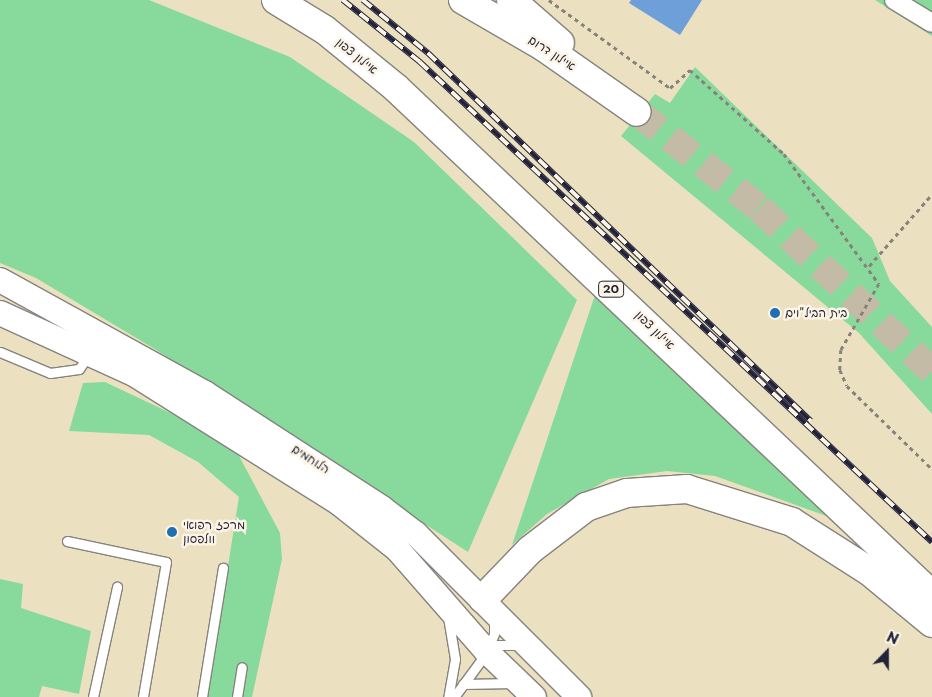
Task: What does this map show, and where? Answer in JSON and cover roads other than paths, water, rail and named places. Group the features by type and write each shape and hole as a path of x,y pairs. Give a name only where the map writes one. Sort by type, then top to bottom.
{"highway":[{"name":"איילון צפון","path":"276,0 325,30 396,88 932,595"},
{"name":"איילון דרום","path":"463,0 544,47 633,109 511,0"},
{"path":"483,599 530,550 586,507 627,493 687,489 792,522 869,571 932,623"}],"main road":[{"name":"הלוחמים","path":"0,280 205,393 346,483 416,534 579,697"},
{"name":"הלוחמים","path":"0,313 89,352 191,408 339,504 398,550 442,598 487,652 529,692"},
{"path":"442,598 467,607 483,599"}],"street":[{"path":"894,0 932,23"}],"lane":[{"path":"0,352 50,373 79,368 89,352 88,334 79,322"},
{"path":"67,541 166,562 143,697"},
{"path":"202,697 223,568"},
{"path":"93,697 117,588"},
{"path":"442,598 454,639 454,676 448,697"},
{"path":"454,697 487,652 495,627 483,599"},
{"path":"487,652 506,643 533,651"},
{"path":"237,697 242,668"},
{"path":"463,684 497,681 529,692"}],"water":[{"path":"631,0 702,0 680,35 629,3"}],"tunnel":[{"path":"637,112 759,208 932,371"}],"railway":[{"path":"343,0 420,62 932,542"},
{"path":"363,0 428,53 811,421"}],"place":[{"name":"בית הביל\"וים","path":"775,313"},
{"name":"מרכז רפואי וולפסון","path":"172,532"}]}
